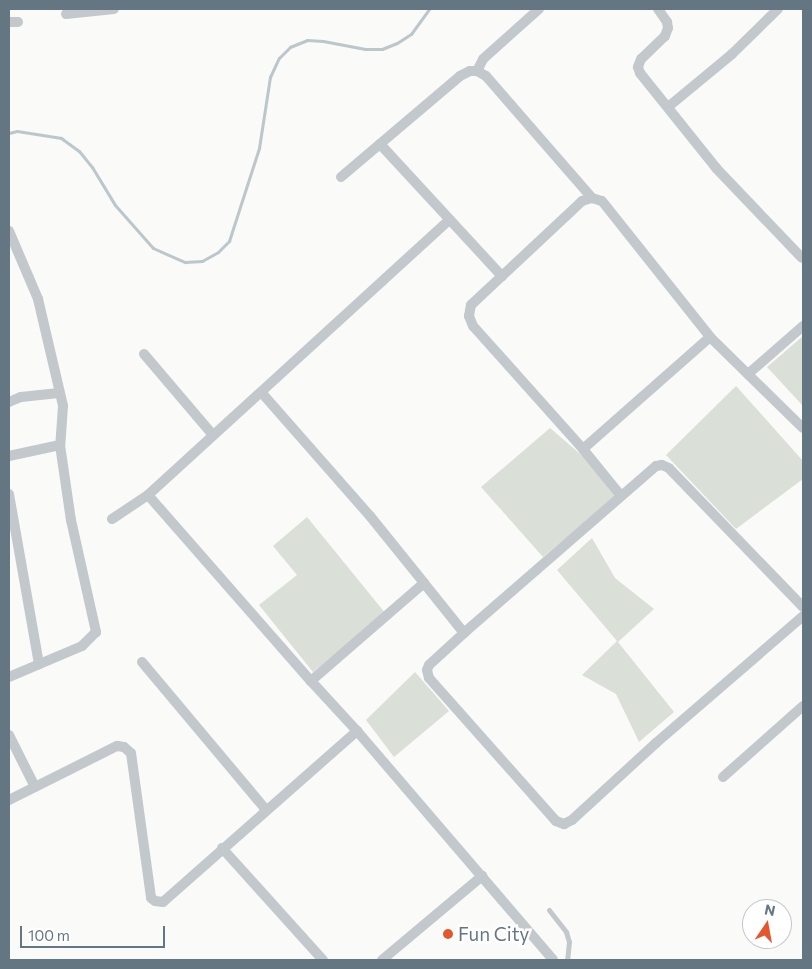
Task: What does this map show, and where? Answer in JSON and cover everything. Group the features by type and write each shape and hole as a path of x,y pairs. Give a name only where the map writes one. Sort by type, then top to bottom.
{"street":[{"path":"66,14 114,9"},
{"path":"477,71 483,60 539,9"},
{"path":"658,9 667,22 668,28 665,36 641,59 638,67 640,73 716,168 803,258"},
{"path":"668,107 732,54 778,9"},
{"path":"341,177 460,76 470,71 477,71 486,76 592,198 602,201 710,337 803,428"},
{"path":"380,144 502,276"},
{"path":"592,198 582,201 471,305 469,316 473,326 621,496"},
{"path":"112,519 148,494 449,220"},
{"path":"9,231 38,300 63,406 60,445 71,520 96,632 82,646 9,677"},
{"path":"748,374 803,326"},
{"path":"582,449 710,337"},
{"path":"144,354 213,435"},
{"path":"260,392 370,516 464,633"},
{"path":"9,402 21,398 59,393"},
{"path":"9,456 60,445"},
{"path":"803,607 669,468 662,465 656,466 464,633 429,665 427,670 429,678 556,822 564,824 572,820 656,743 803,616"},
{"path":"9,494 39,664"},
{"path":"148,494 357,731 553,960"},
{"path":"311,681 424,583"},
{"path":"142,662 266,810"},
{"path":"723,776 803,708"},
{"path":"9,800 117,746 124,747 131,753 151,898 155,901 163,902 357,731"},
{"path":"9,735 35,787"},
{"path":"222,848 323,960"},
{"path":"382,960 482,876"}],"lane":[{"path":"549,910 566,932 569,942 567,960"}],"shaded area":[{"path":"803,336 803,406 767,367"},
{"path":"736,386 803,461 803,479 736,529 666,455"},
{"path":"550,428 586,459 615,497 543,557 481,487"},
{"path":"307,517 386,614 313,672 259,605 297,575 273,546"},
{"path":"592,538 615,578 654,609 618,642 674,712 639,742 616,694 582,675 617,641 557,570"},
{"path":"415,672 449,711 394,757 366,720"}],"waterway":[{"path":"9,133 17,131 61,138 79,151 92,167 115,205 153,248 185,262 202,261 218,252 229,241 259,148 270,77 279,58 290,47 307,40 365,49 382,49 397,43 411,34 429,9"}],"place":[{"name":"Fun City","path":"448,934"}]}
